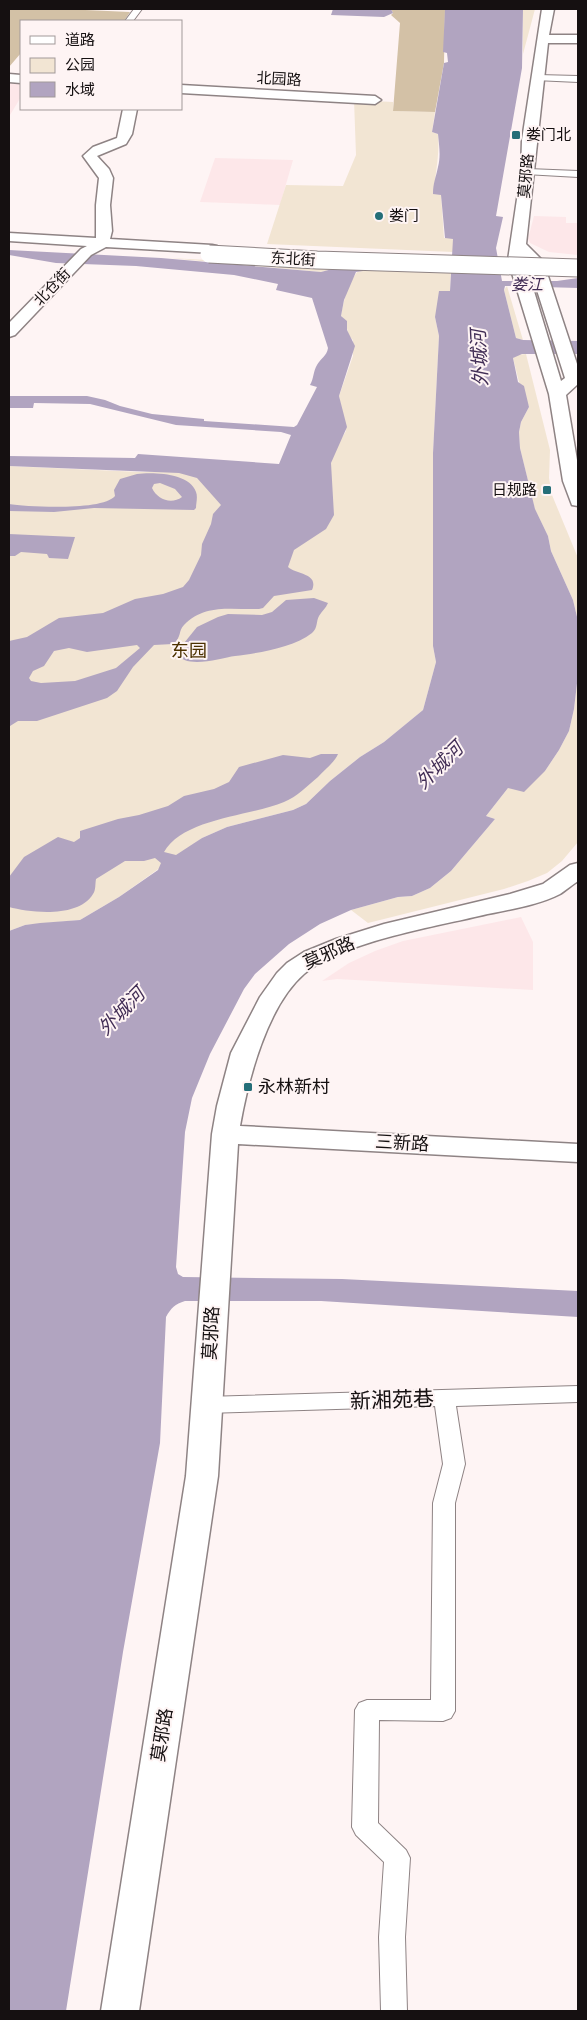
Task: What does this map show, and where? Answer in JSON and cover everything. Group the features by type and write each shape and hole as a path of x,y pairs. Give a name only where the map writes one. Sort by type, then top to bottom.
{"main road":[{"name":"莫邪路","path":"548,9 529,140 528,172 516,260 557,394 572,481 578,501"},
{"path":"558,39 561,24"},
{"path":"542,43 558,39 578,39"},
{"name":"北园路","path":"182,89 375,100"},
{"path":"96,246 106,224 103,205 106,192 105,174 90,156 94,151 120,142 124,137 130,110"},
{"name":"东北街","path":"9,238 96,246 317,260 578,268"},
{"path":"519,245 535,261 576,379"},
{"name":"北仓街","path":"9,332 73,265 96,246"},
{"name":"东北街","path":"211,252 578,264"},
{"path":"552,377 576,379"},
{"path":"557,394 576,379"},
{"name":"莫邪路","path":"120,2011 202,1476 225,1134 232,1096 244,1053 258,1021 272,997 296,968 327,950 392,929 526,898 551,888 578,870"},
{"name":"三新路","path":"225,1134 578,1152"}],"street":[{"path":"130,20 138,9"},
{"path":"538,78 578,79"},
{"path":"528,172 578,174"},
{"name":"新湘苑巷","path":"206,1406 578,1394"},
{"path":"394,2011 392,1937 397,1858 365,1827 367,1710 443,1711 444,1503 454,1464 444,1399"}],"shaded area":[{"path":"9,9 130,12 125,20 20,20 20,54 9,67"},
{"path":"391,9 445,9 444,63 435,112 393,111 400,23 391,15 393,13"},
{"path":"9,80 20,81 20,99 10,115"},
{"path":"215,158 293,160 280,205 200,202"},
{"path":"534,216 566,217 566,223 578,223 578,255 549,252 530,243 528,239"},
{"path":"521,917 533,942 533,990 337,979 322,981 349,963 403,941"}],"green space":[{"path":"523,9 535,9 523,54"},
{"path":"354,100 393,102 393,111 435,112 432,132 438,134 438,149 434,194 441,194 444,238 453,238 453,252 267,244 286,185 343,186 356,155"},
{"path":"169,258 343,267 321,272"},
{"name":"东园","path":"364,266 451,270 450,291 435,317 439,336 433,453 433,646 436,662 423,710 384,742 360,757 330,781 306,804 293,810 227,827 202,838 119,897 80,920 25,925 9,931 9,466 140,472 331,463 334,451 346,431 339,396 353,356 353,340 348,335 346,321 341,316 351,282"},
{"path":"507,286 523,340 516,338 504,290"},
{"path":"526,354 550,450 549,478 552,495 578,558 578,621 573,600 551,551 548,536 535,510 520,448 519,432 521,422 529,407 519,382 513,358 516,355"},
{"path":"578,675 578,842 562,861 547,873 504,889 368,923 351,910 398,897 412,896 430,888 451,871 495,819 486,816 508,788 545,771 559,750 569,731"}],"water":[{"path":"333,9 391,9 393,13 384,17 331,15"},
{"path":"445,9 523,9 522,68 496,216 503,217 496,248 502,281 557,281 578,278 578,288 505,286 504,290 516,338 523,340 578,341 578,354 522,354 513,358 518,382 524,386 529,407 521,422 519,432 520,448 535,509 548,536 551,551 573,600 578,621 578,675 574,709 569,731 545,771 524,792 508,788 486,816 495,819 451,871 430,888 412,896 398,897 351,910 320,924 289,944 255,974 244,989 210,1054 192,1098 185,1132 176,1267 178,1274 183,1277 342,1279 578,1291 578,1317 321,1301 185,1301 172,1309 166,1317 160,1443 123,1652 66,2011 9,2011 9,931 25,925 80,920 119,897 158,870 161,863 155,858 144,861 125,861 96,879 94,892 86,902 77,907 54,912 29,911 9,907 9,877 24,857 58,837 74,842 80,838 80,831 168,806 184,796 214,789 229,782 239,767 283,755 310,758 321,754 338,754 318,777 289,800 202,825 186,832 173,841 164,852 176,855 202,838 227,827 293,810 306,804 330,781 360,757 384,742 423,710 436,662 433,646 433,453 439,336 435,317 439,291 450,291 453,239 445,238 441,195 433,194 440,155 438,134 432,132 444,63 448,62 447,53 443,52"},
{"path":"9,250 161,258 321,272 336,268 364,267 363,271 356,272 344,300 341,316 347,321 347,330 355,346 339,396 347,427 331,463 334,515 326,529 294,550 288,567 310,577 313,584 312,590 274,596 263,608 259,609 220,609 201,613 184,625 178,639 173,644 154,645 133,667 117,691 107,698 37,721 18,721 10,726 9,730 9,641 27,637 59,618 103,613 135,599 163,594 183,587 189,580 201,555 202,544 211,524 213,514 221,505 197,478 179,473 9,466 9,456 135,458 138,454 279,464 291,435 281,432 176,425 90,404 34,403 33,408 9,408 9,396 87,396 152,414 204,419 204,421 294,427 297,425 317,387 310,385 318,363 328,348 312,298 276,290 278,284 234,275 136,266 56,263 9,255","holes":["137,645 140,648 116,668 75,681 41,683 31,681 29,678 33,671 44,666 54,651 69,648 87,652"]},
{"path":"144,473 179,477 192,486 196,492 196,508 194,510 94,508 54,512 9,511 9,504 65,507 108,501 115,496 114,490 120,479","holes":["160,483 175,489 182,497 169,501 157,495 152,488 154,484"]},
{"path":"9,534 75,537 68,559 49,558 47,554 21,552 15,556 9,556"},
{"path":"314,598 328,603 317,620 314,631 304,638 285,646 204,662 187,661 176,653 197,627 218,617 228,614 262,615 272,612 286,600"}],"place":[{"name":"娄门北","path":"516,135"},
{"name":"娄门","path":"379,216"},
{"name":"日规路","path":"547,490"},
{"name":"永林新村","path":"248,1087"}],"water label":[{"name":"娄江","path":"527,284"},
{"name":"外城河","path":"479,358"},
{"name":"外城河","path":"439,765"},
{"name":"外城河","path":"121,1011"}]}
